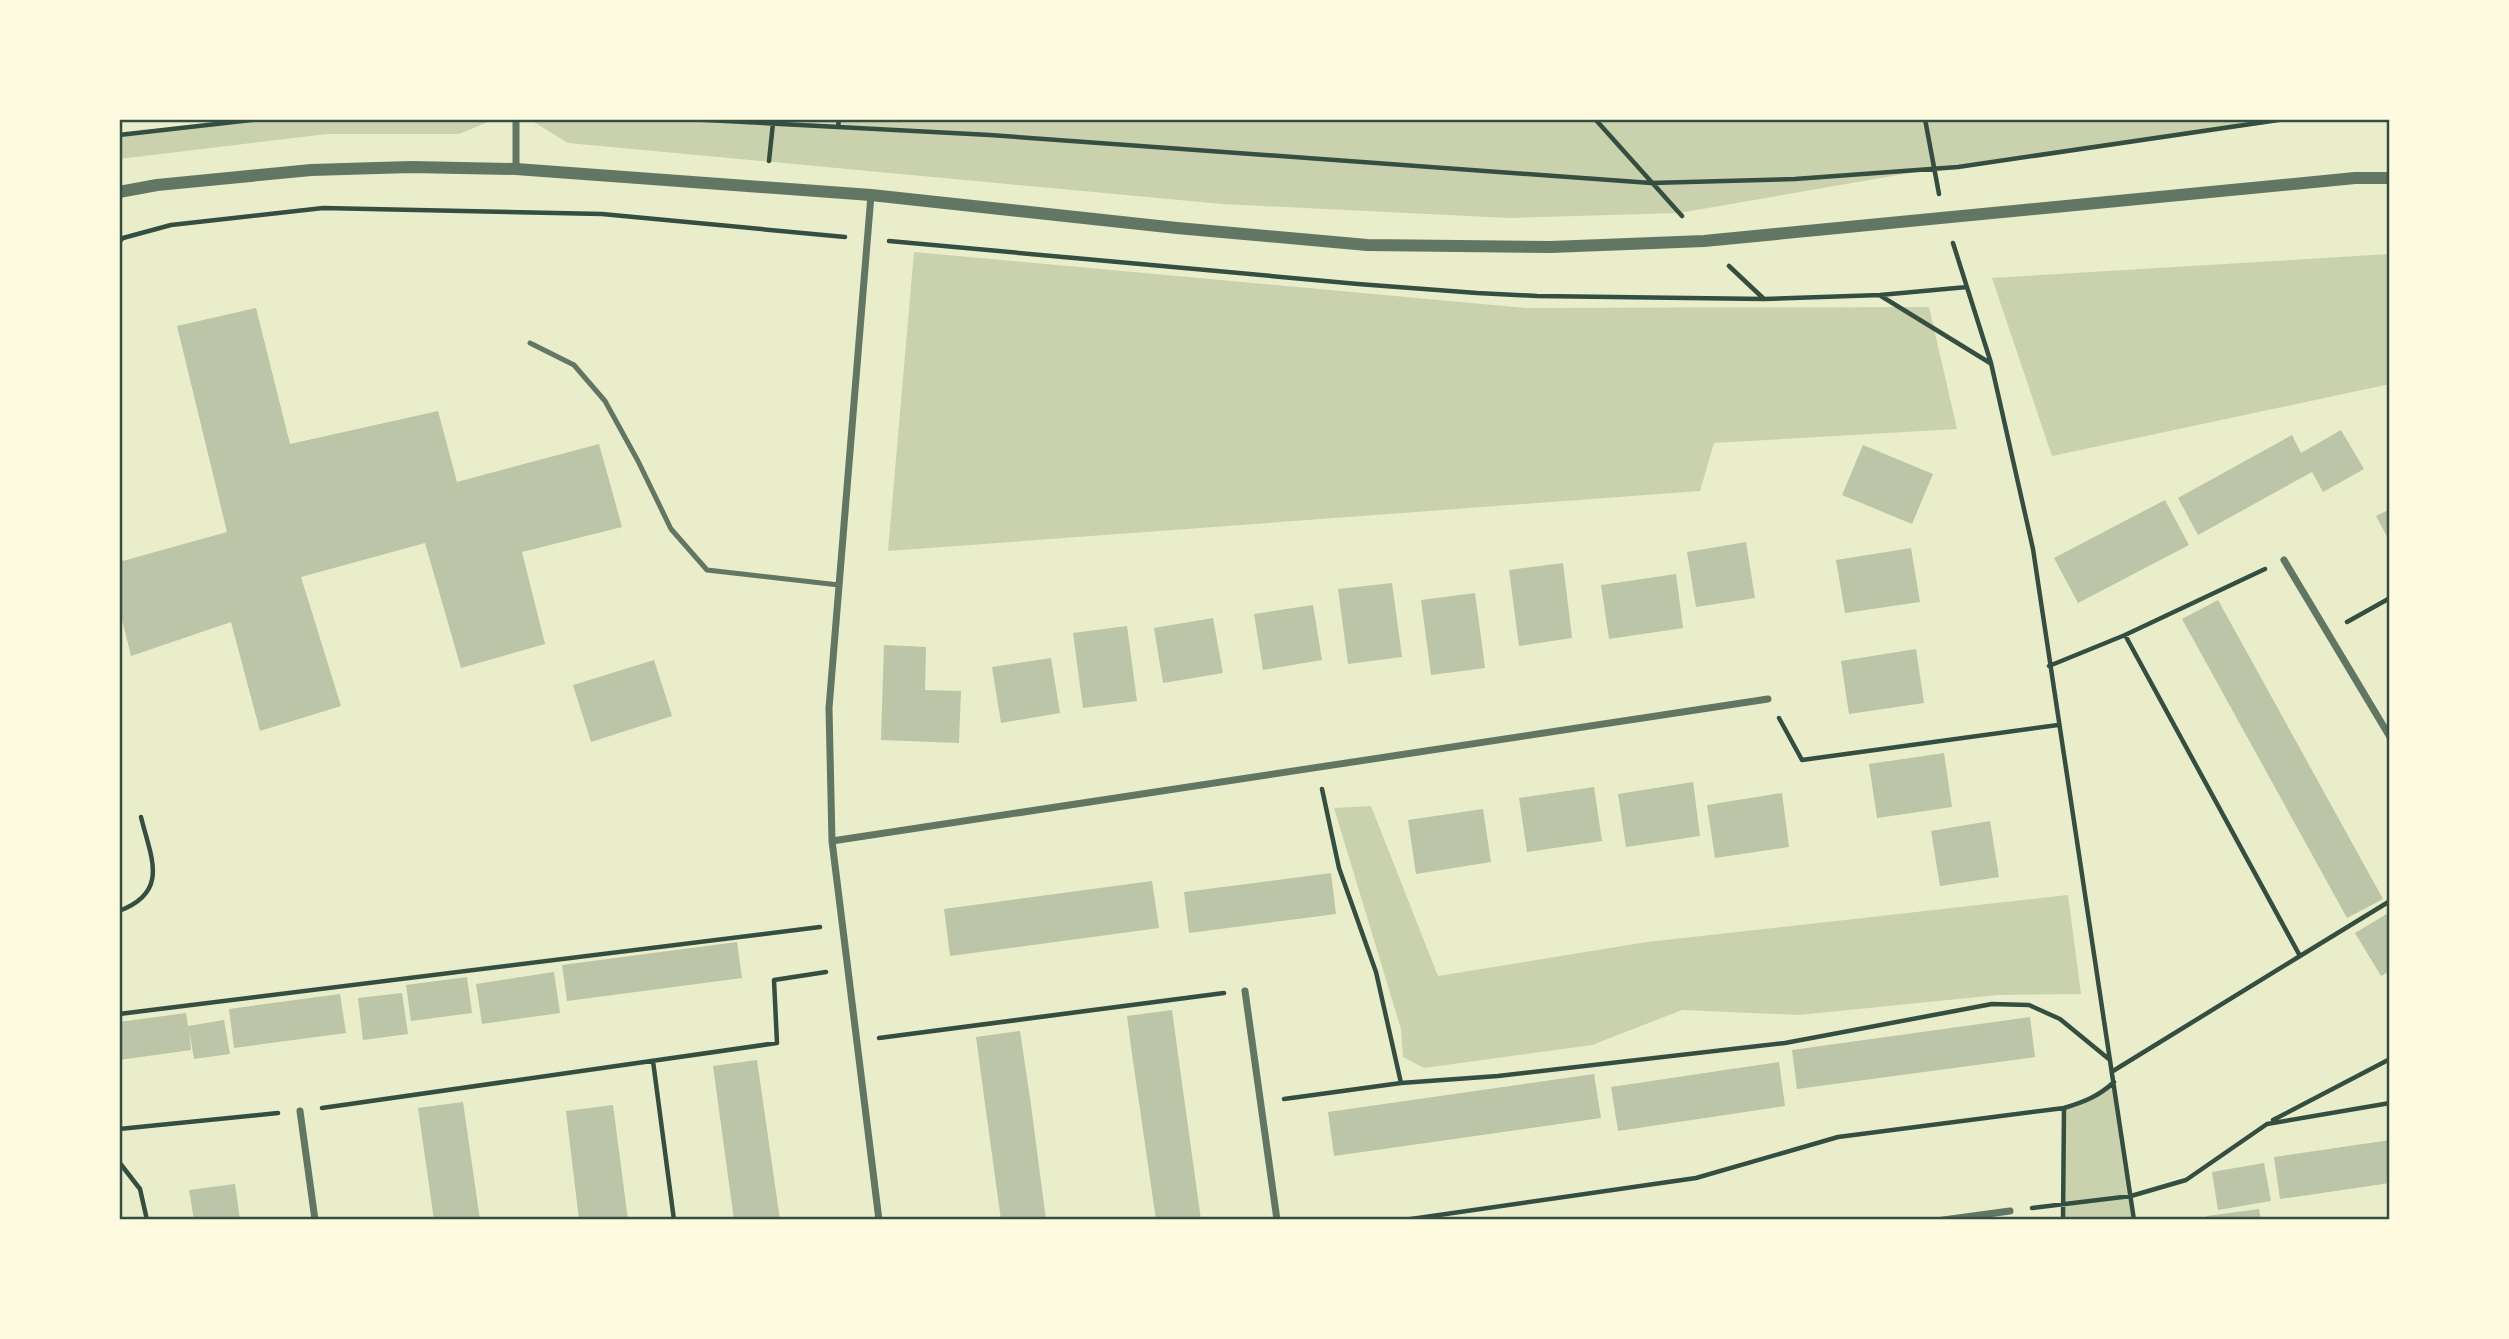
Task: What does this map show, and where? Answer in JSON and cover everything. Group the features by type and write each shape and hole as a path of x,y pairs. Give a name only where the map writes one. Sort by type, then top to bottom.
{"street":[{"path":"516,119 516,169"},
{"path":"119,192 157,185 311,170 411,167 516,169 871,195 1163,227 1367,245 1551,247 1704,242 2354,178 2390,178"},
{"path":"871,195 829,709 832,841 879,1220"},
{"path":"2284,560 2390,737"},
{"path":"832,841 1768,699"},
{"path":"1245,991 1277,1220"},
{"path":"300,1111 315,1220"},
{"path":"1943,1220 2010,1211"}],"lane":[{"path":"530,343 574,365 605,401 671,529 708,570 839,585"}],"path":[{"path":"119,135 261,119"},
{"path":"686,119 990,135 1651,183 1794,179 1958,167 2285,119"},
{"path":"838,127 839,119"},
{"path":"1595,119 1615,141"},
{"path":"1925,119 1945,218 1991,363 2033,549 2057,725 2113,1071 2134,1220"},
{"path":"769,162 773,123"},
{"path":"119,242 123,238 171,225 323,208 601,214 1477,293 1764,299"},
{"path":"1880,295 1991,363"},
{"path":"2049,666 2125,635 2284,560"},
{"path":"2328,633 2390,598"},
{"path":"2125,635 2300,956"},
{"path":"1768,699 1802,760 2057,725"},
{"path":"1317,768 1339,868 1376,972 1401,1083"},
{"path":"119,911 136,905 152,887 154,871 141,817"},
{"path":"2113,1071 2390,901"},
{"path":"119,1014 842,924"},
{"path":"119,1129 300,1111 777,1043 774,980 848,969"},
{"path":"857,1041 1245,991"},
{"path":"1261,1102 1401,1083 1510,1075 1786,1043 1992,1004 2029,1005 2060,1018 2111,1061"},
{"path":"2010,1211 2131,1196 2186,1180 2267,1124 2390,1059"},
{"path":"653,1061 674,1220"},
{"path":"1404,1220 1696,1178 1838,1137 2064,1108 2094,1098 2114,1082"},
{"path":"2267,1124 2390,1104"},
{"path":"2063,1220 2064,1108"},
{"path":"119,1162 140,1189 146,1220"}],"green space":[{"path":"261,119 495,119 459,134 327,134 119,159 119,135"},
{"path":"529,119 686,119 773,123 773,119 2302,119 1933,169 1679,213 1509,218 1222,204 568,143"},
{"path":"914,252 1527,308 1929,307 1957,429 1714,443 1700,491 888,551"},
{"path":"2390,254 2390,384 2052,456 1992,278"},
{"path":"1371,806 1438,976 1647,942 2068,895 2081,994 1998,995 1799,1015 1682,1010 1592,1045 1424,1068 1403,1057 1401,1029 1334,808"},
{"path":"2114,1082 2134,1220 2063,1220 2064,1108 2086,1102"}],"building":[{"path":"256,308 290,444 438,411 457,482 599,444 622,527 522,552 545,644 461,668 425,543 301,577 341,706 260,731 231,622 131,656 119,607 119,562 227,532 177,326"},
{"path":"2341,430 2364,469 2323,492 2312,472 2198,535 2178,498 2292,435 2301,453"},
{"path":"1863,445 1933,474 1912,524 1842,495"},
{"path":"2165,500 2189,545 2078,603 2054,558"},
{"path":"2390,509 2390,542 2376,516"},
{"path":"1746,542 1755,598 1696,607 1687,552"},
{"path":"1911,548 1920,602 1845,613 1836,560"},
{"path":"1563,563 1572,638 1519,646 1509,570"},
{"path":"1676,574 1683,628 1609,639 1601,585"},
{"path":"1392,583 1402,657 1348,664 1338,589"},
{"path":"1475,593 1485,668 1431,675 1421,600"},
{"path":"2218,600 2383,899 2347,918 2182,619"},
{"path":"1313,605 1322,660 1263,670 1254,614"},
{"path":"1213,618 1223,673 1163,683 1154,628"},
{"path":"1127,626 1137,701 1083,708 1073,633"},
{"path":"884,645 926,647 925,690 961,691 959,743 881,740"},
{"path":"1916,649 1924,703 1849,714 1841,661"},
{"path":"1051,658 1060,713 1001,723 992,667"},
{"path":"654,660 672,716 591,742 573,685"},
{"path":"1944,753 1952,807 1877,818 1869,764"},
{"path":"1693,782 1700,836 1626,847 1618,794"},
{"path":"1594,787 1602,841 1527,852 1519,798"},
{"path":"1782,793 1789,847 1715,858 1707,805"},
{"path":"1483,809 1491,862 1416,874 1408,820"},
{"path":"1990,821 1999,877 1940,886 1931,831"},
{"path":"1331,873 1336,914 1189,933 1184,892"},
{"path":"1152,881 1159,928 950,956 944,909"},
{"path":"2390,912 2390,971 2381,976 2355,933"},
{"path":"737,942 742,978 567,1001 562,965"},
{"path":"554,972 560,1013 482,1024 476,984"},
{"path":"467,977 472,1013 411,1021 406,985"},
{"path":"402,993 408,1034 363,1040 358,998"},
{"path":"340,994 346,1033 234,1048 229,1009"},
{"path":"1172,1010 1201,1220 1156,1220 1132,1054 1127,1016"},
{"path":"186,1013 188,1026 224,1020 230,1054 194,1059 189,1029 191,1050 119,1060 119,1022"},
{"path":"2030,1017 2035,1057 1797,1089 1792,1050"},
{"path":"1020,1031 1046,1220 1001,1220 986,1111 976,1037"},
{"path":"757,1060 780,1220 734,1220 713,1066"},
{"path":"1779,1062 1785,1106 1618,1131 1611,1087"},
{"path":"1594,1074 1601,1118 1334,1156 1328,1112"},
{"path":"463,1102 480,1220 434,1220 418,1108"},
{"path":"613,1105 628,1220 579,1220 566,1111"},
{"path":"2390,1140 2390,1183 2280,1199 2274,1157"},
{"path":"2264,1163 2271,1201 2218,1210 2212,1172"},
{"path":"235,1184 240,1220 194,1220 189,1190"},
{"path":"2259,1209 2261,1220 2207,1220 2207,1216"}]}
